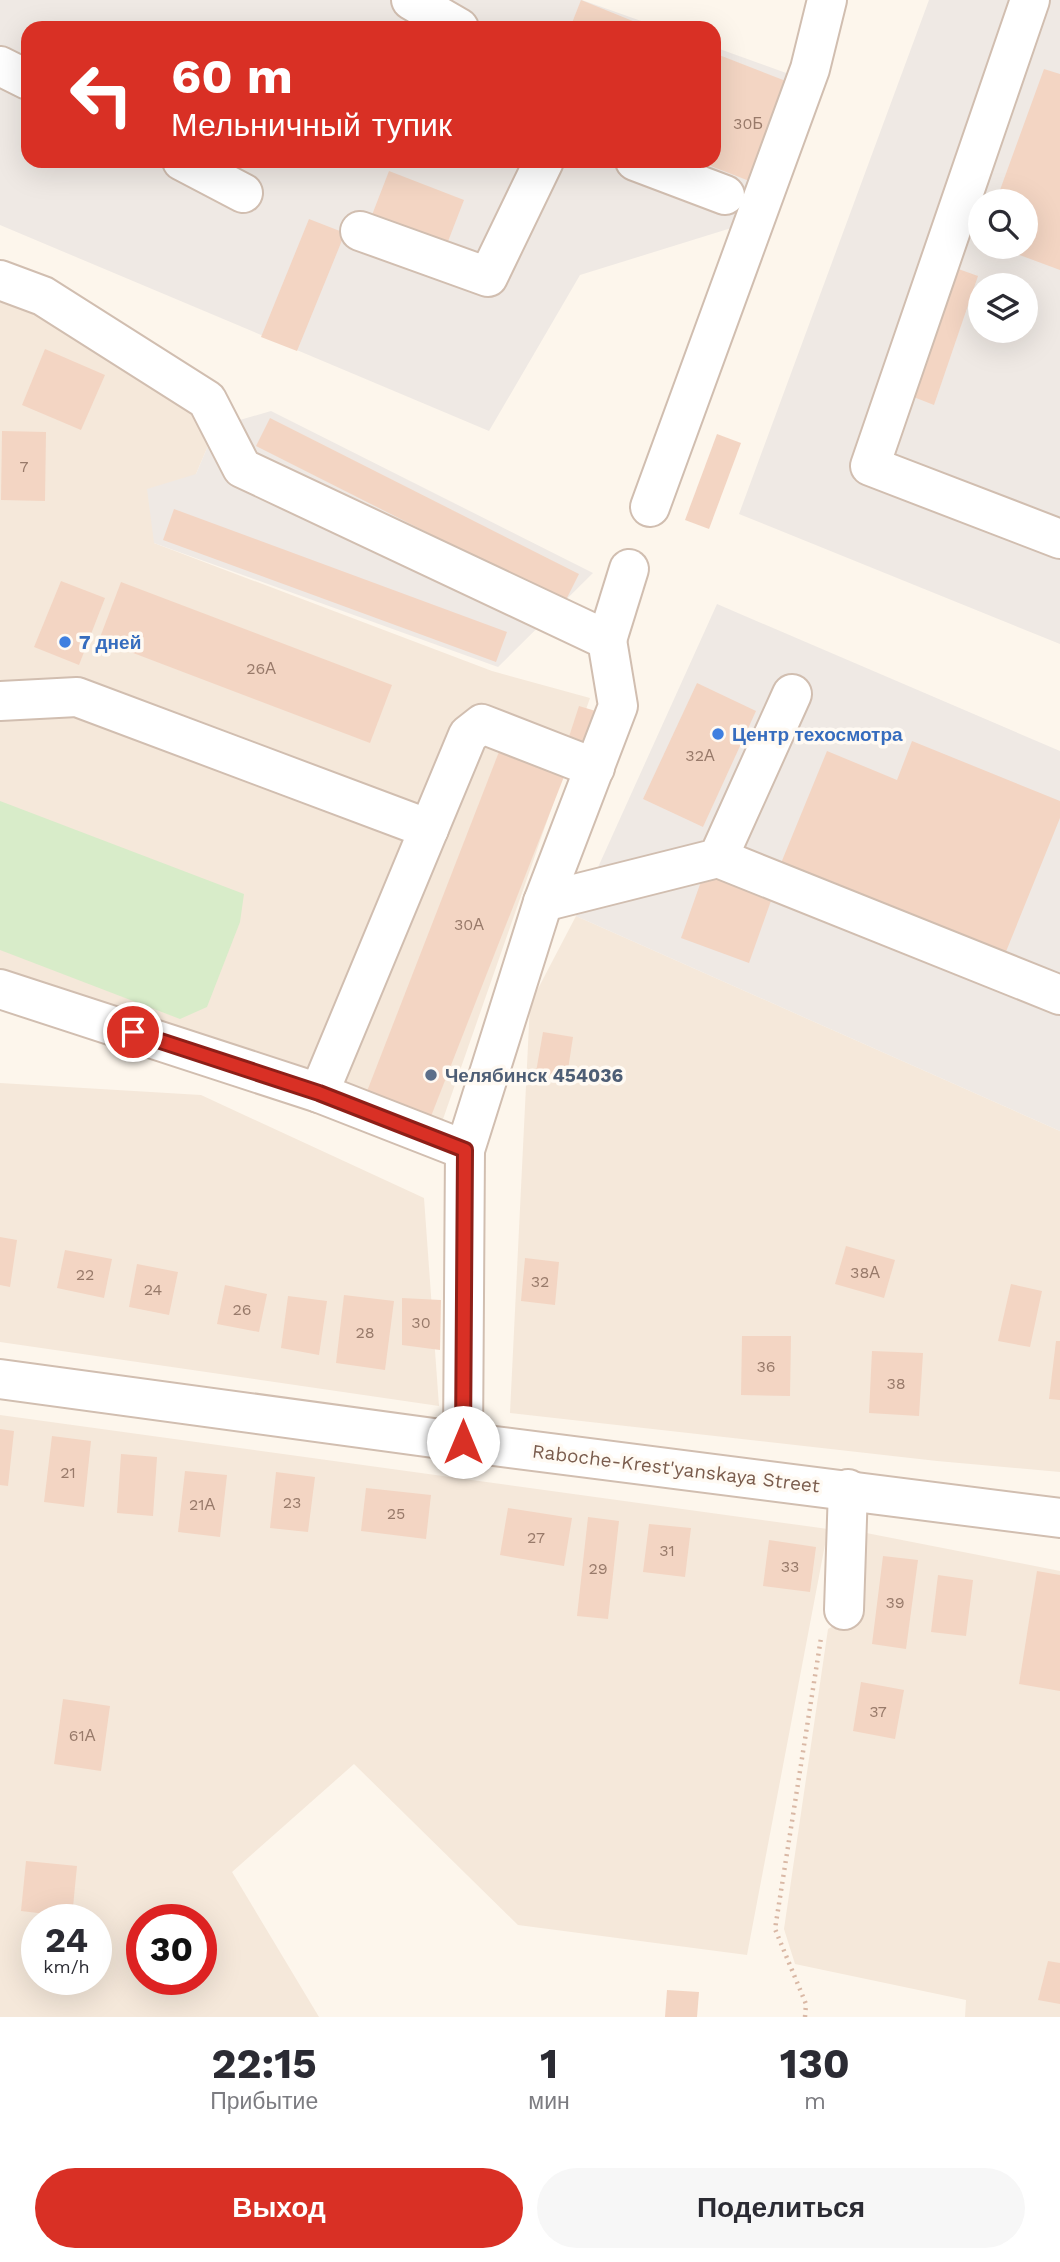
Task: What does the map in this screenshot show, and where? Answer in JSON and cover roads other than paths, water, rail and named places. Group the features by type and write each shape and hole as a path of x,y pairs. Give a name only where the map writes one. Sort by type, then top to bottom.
{"street":[{"path":"411,0 447,21"},
{"path":"650,507 810,69 827,0"},
{"path":"1030,0 870,466 1060,539"},
{"path":"0,66 21,76"},
{"path":"195,168 243,193"},
{"path":"360,231 488,277 541,168"},
{"path":"654,168 725,195"},
{"path":"0,280 43,296 207,400 242,468 607,640"},
{"path":"463,1442 465,1150 543,902 618,706 607,640 629,569"},
{"path":"718,858 792,694"},
{"path":"0,701 77,697 429,829"},
{"path":"319,1093 468,735 482,724 595,768"},
{"path":"543,902 718,858 1060,995"},
{"path":"0,989 319,1093 465,1150"},
{"name":"Raboche-Krest'yanskaya Street","path":"0,1379 463,1442 1060,1518"},
{"path":"844,1610 848,1489"}],"place":[{"name":"7 дней","path":"65,642"},
{"name":"Центр техосмотра","path":"718,734"},
{"name":"Челябинск 454036","path":"431,1075"}]}
